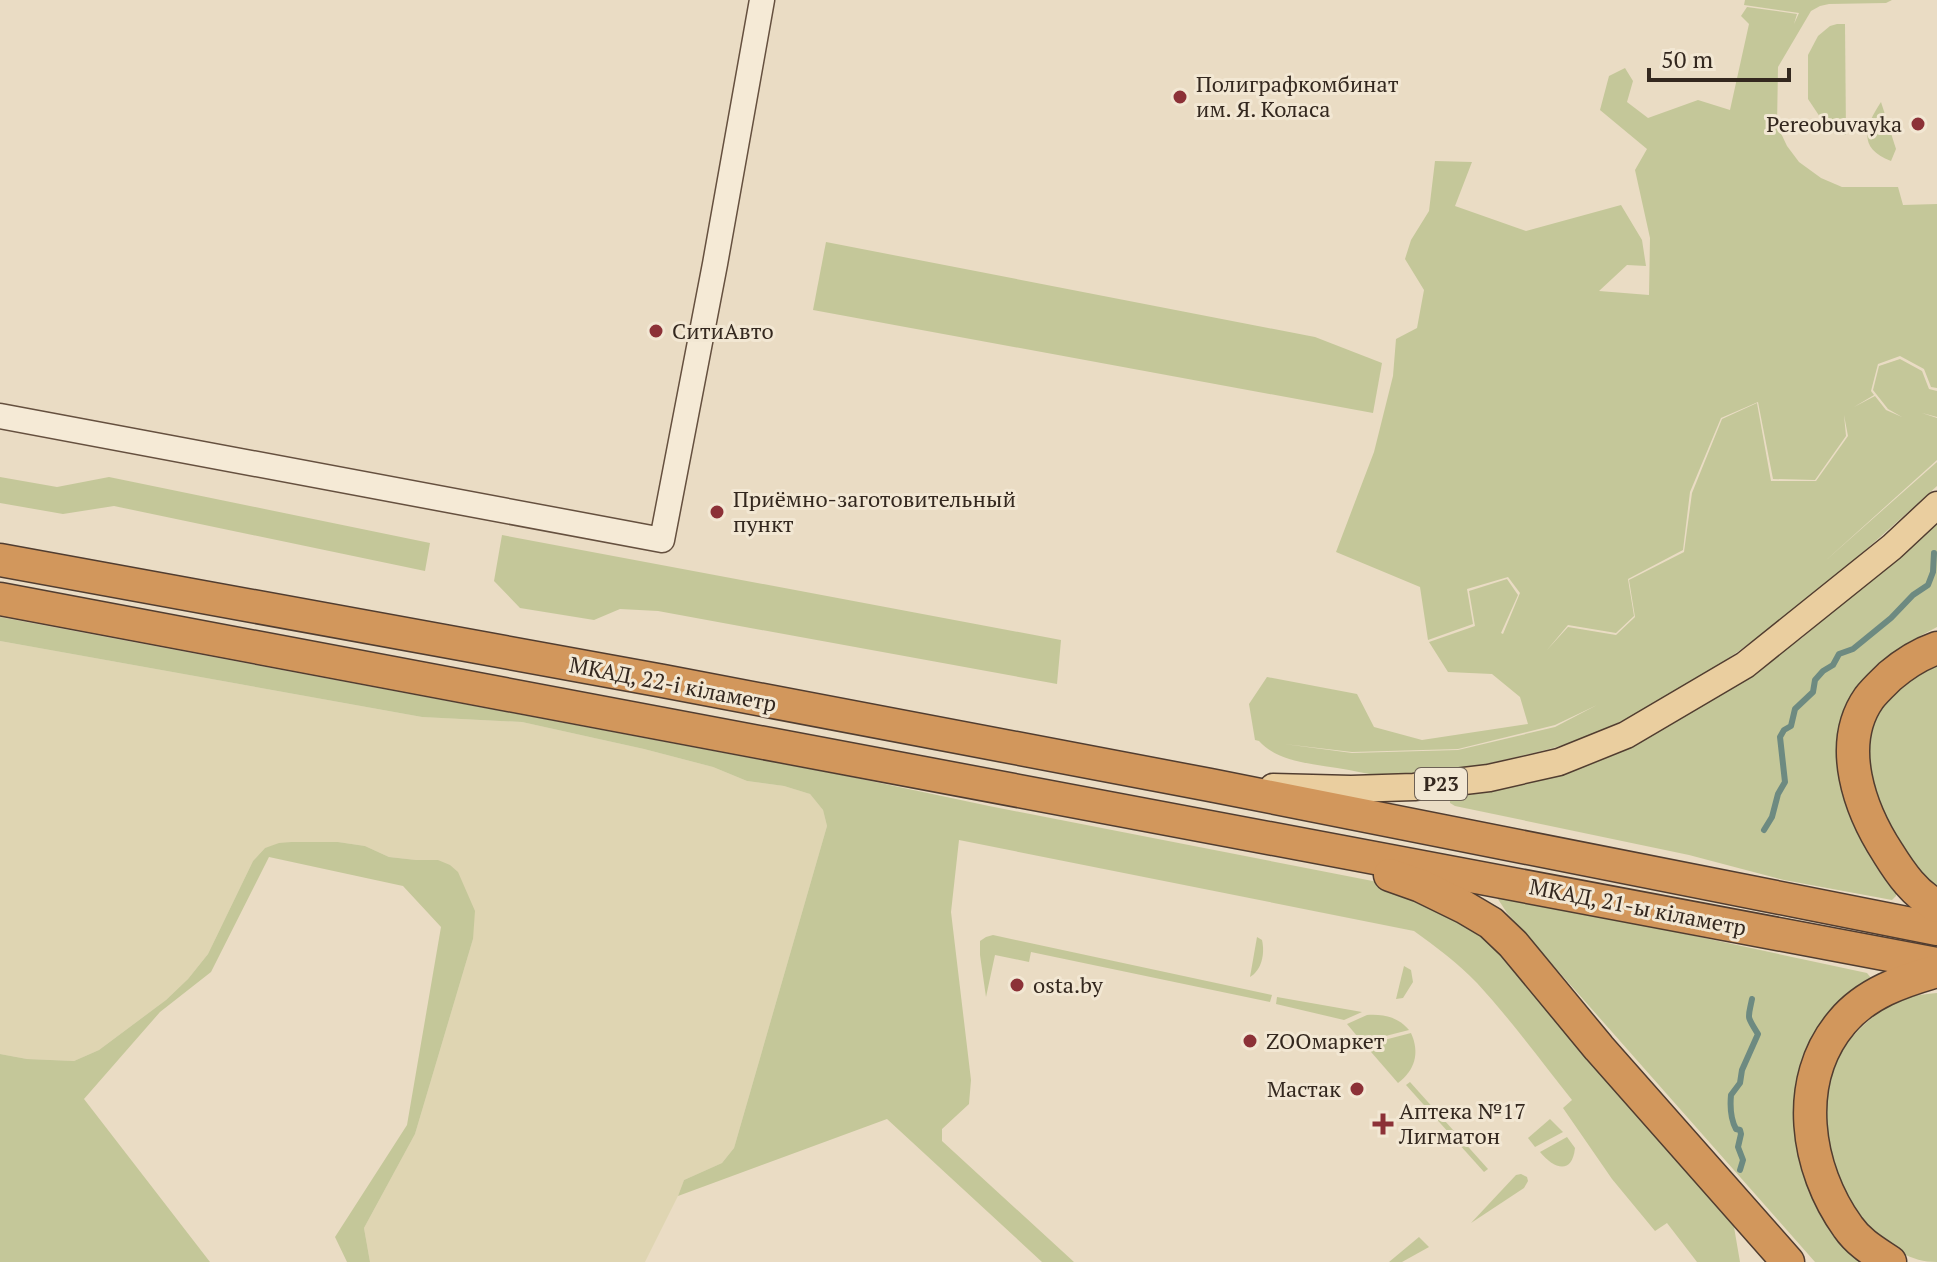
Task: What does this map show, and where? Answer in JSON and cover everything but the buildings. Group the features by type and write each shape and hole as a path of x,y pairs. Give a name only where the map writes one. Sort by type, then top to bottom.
{"highway":[{"name":"МКАД, 22-і кіламетр","path":"0,560 663,681 1345,812"},
{"name":"МКАД, 22-і кіламетр","path":"0,599 1339,851"},
{"path":"1937,648 1903,665 1869,698 1856,732 1853,756 1856,782 1881,843 1901,874 1926,900 1937,906"},
{"name":"МКАД, 21-ы кіламетр","path":"1345,812 1937,929"},
{"path":"1304,844 1421,886 1491,923 1513,944 1599,1048 1788,1262"},
{"name":"МКАД, 21-ы кіламетр","path":"1339,851 1937,964"},
{"path":"1890,1262 1866,1247 1848,1228 1819,1170 1811,1137 1813,1075 1823,1050 1842,1022 1871,996 1903,980 1937,971"}],"main road":[{"name":"Р23","path":"1210,785 1351,789 1414,787 1489,778 1559,762 1626,735 1745,665 1892,547 1937,505"}],"street":[{"path":"0,416 662,540 762,0"}],"shaded area":[{"path":"0,641 422,717 522,722 644,749 713,767 747,781 784,786 810,794 823,810 827,826 734,1148 722,1163 684,1180 645,1262 370,1262 364,1228 415,1134 473,939 438,860 389,857 365,846 338,842 291,842 265,848 253,861 208,954 166,1000 99,1050 74,1061 27,1059 0,1054"}],"green space":[{"path":"1745,0 1892,0 1886,3 1829,4 1811,11 1778,67 1777,125 1799,162 1821,178 1842,187 1898,187 1903,205 1937,204 1937,388 1931,387 1924,369 1900,356 1878,364 1871,391 1874,395 1854,407 1875,396 1886,410 1902,417 1888,409 1873,390 1879,366 1900,359 1922,371 1929,389 1937,391 1937,417 1922,413 1937,418 1937,460 1824,562 1937,462 1937,486 1817,591 1732,656 1641,711 1582,739 1471,767 1399,776 1300,762 1268,749 1255,740 1249,704 1267,677 1357,694 1374,727 1422,740 1528,724 1520,697 1492,674 1448,672 1429,642 1475,626 1469,591 1507,579 1518,595 1503,634 1520,593 1508,577 1467,589 1473,624 1428,640 1420,587 1336,552 1374,452 1393,376 1396,339 1417,328 1424,290 1405,259 1411,240 1429,211 1435,161 1472,162 1455,206 1526,231 1621,205 1642,240 1646,266 1627,265 1599,291 1649,295 1650,238 1635,170 1647,149 1600,110 1609,76 1625,68 1633,81 1627,102 1648,118 1698,100 1730,110 1749,24 1741,16 1747,7 1797,14 1794,24 1799,13 1744,5","holes":["1758,402 1773,479 1815,480 1846,436 1844,415 1848,436 1816,481 1771,481 1757,403 1722,419 1692,493 1684,552 1629,580 1635,617 1616,635 1568,627 1547,650 1568,625 1616,633 1634,616 1628,579 1683,550 1690,492 1721,418","1597,705 1555,727 1458,750 1352,753 1284,744 1352,752 1458,749 1555,725"]},
{"path":"1837,24 1845,24 1846,135 1830,132 1808,99 1808,55 1818,36"},
{"path":"1881,102 1896,149 1891,161 1873,150 1867,136"},
{"path":"826,242 1315,337 1382,363 1373,413 813,310"},
{"path":"0,477 57,487 109,477 430,543 425,571 114,506 63,514 0,503"},
{"path":"1937,519 1937,627 1907,643 1885,662 1853,708 1896,891 1892,900 1784,880 1689,855 1450,803 1450,799 1570,771 1679,720 1802,638"},
{"path":"502,535 1061,640 1057,684 658,611 620,609 594,620 520,608 494,581"},
{"path":"0,617 847,776 1388,884 1490,931 1725,1214 1734,1227 1740,1262 1697,1262 1667,1223 1655,1231 1612,1179 1563,1108 1572,1100 1514,1026 1470,976 1414,931 959,840 951,912 971,1080 969,1104 942,1129 942,1141 1074,1262 1042,1262 887,1119 678,1196 684,1180 722,1163 734,1148 827,826 823,810 810,794 784,786 747,781 713,767 644,749 522,722 422,717 0,641"},
{"path":"1937,661 1937,890 1897,846 1867,775 1867,737 1879,711 1892,694 1908,678"},
{"path":"291,842 338,842 365,846 389,857 438,860 458,872 475,911 473,939 415,1134 364,1228 370,1262 347,1262 335,1237 407,1125 441,927 403,886 269,857 211,972 160,1012 84,1099 210,1262 0,1262 0,1054 27,1059 74,1061 99,1050 166,1000 188,979 208,954 253,861 265,848"},
{"path":"1496,896 1867,973 1871,978 1801,1086 1869,1262 1815,1262 1507,913"},
{"path":"993,935 1272,995 1270,1002 1031,952 1029,962 995,955 986,997 980,941"},
{"path":"1257,937 1262,940 1263,956 1260,966 1250,977"},
{"path":"1404,966 1411,970 1413,982 1403,998 1396,999"},
{"path":"1937,993 1937,1262 1919,1260 1902,1253 1887,1243 1861,1216 1835,1167 1828,1134 1827,1108 1831,1075 1842,1051 1860,1028 1895,1003 1914,996"},
{"path":"1277,997 1362,1012 1344,1020 1276,1004"},
{"path":"1367,1015 1390,1017 1409,1030 1362,1042 1347,1024"},
{"path":"1411,1033 1415,1047 1414,1061 1398,1083 1365,1045"},
{"path":"1410,1082 1488,1169 1484,1172 1406,1085"},
{"path":"1550,1119 1563,1132 1535,1147 1528,1138"},
{"path":"1567,1137 1575,1148 1566,1166 1556,1165 1540,1152"},
{"path":"1521,1174 1528,1181 1524,1188 1471,1223 1516,1175"},
{"path":"1419,1237 1429,1247 1402,1262 1389,1262"}],"waterway":[{"path":"1764,830 1785,782 1780,737 1791,726 1795,709 1813,692 1815,680 1833,665 1839,654 1853,649 1928,585 1933,572 1934,553"},
{"path":"1740,1170 1743,1160 1738,1147 1741,1134 1733,1121 1731,1095 1740,1083 1742,1070 1758,1034 1749,1017 1752,999"}],"place":[{"name":"Полиграфкомбинат им. Я. Коласа","path":"1180,97"},
{"name":"Pereobuvayka","path":"1918,124"},
{"name":"СитиАвто","path":"656,331"},
{"name":"Приёмно-заготовительный пункт","path":"717,512"},
{"name":"osta.by","path":"1017,985"},
{"name":"ZOOмаркет","path":"1250,1041"},
{"name":"Мастак","path":"1357,1089"},
{"name":"Аптека №17 Лигматон","path":"1383,1124"}]}
